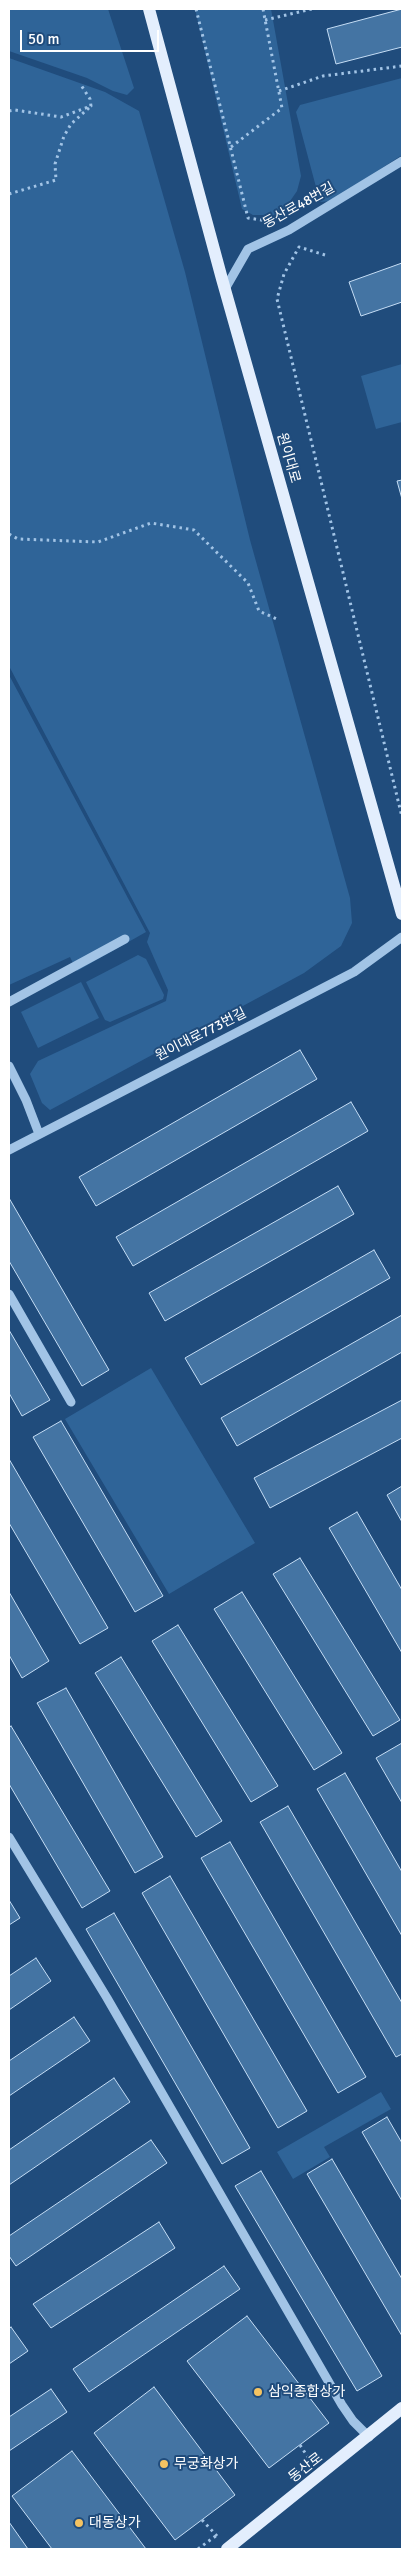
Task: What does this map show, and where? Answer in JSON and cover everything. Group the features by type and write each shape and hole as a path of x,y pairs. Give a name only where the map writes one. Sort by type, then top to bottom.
{"main road":[{"name":"원이대로","path":"149,9 225,289 402,914"},
{"name":"동산로","path":"227,2549 402,2408"}],"street":[{"name":"동산로48번길","path":"225,289 248,248 289,230 402,161"},
{"name":"원이대로773번길","path":"9,1150 357,970 402,938"},
{"path":"9,1002 125,939"},
{"path":"9,1066 26,1100 39,1134"},
{"path":"9,1294 71,1402"},
{"path":"9,1837 112,2006 342,2405 353,2421 368,2437"}],"path":[{"path":"196,9 248,218 266,222"},
{"path":"230,147 282,108 263,9"},
{"path":"265,20 312,9"},
{"path":"279,90 323,76 402,66"},
{"path":"81,85 90,99 91,106"},
{"path":"9,111 15,110 60,117 91,106"},
{"path":"9,194 56,180 55,164 64,136 71,124 91,106"},
{"path":"325,255 299,247 284,274 278,299 402,817"},
{"path":"9,534 18,539 98,542 150,523 194,530 248,583 259,611 280,620"},
{"path":"300,2445 313,2464"},
{"path":"202,2520 217,2536"}],"shaded area":[{"path":"9,9 108,9 134,88 127,95 113,91 87,78 9,51"},
{"path":"195,9 271,9 301,176 297,191 286,207 274,215 253,215 242,209"},
{"path":"9,58 105,92 139,111 185,272 250,540 350,898 352,923 341,946 304,973 50,1110 42,1103 30,1074 38,1061 166,1001 168,990 147,942 150,933 9,666"},
{"path":"402,78 402,155 331,201 320,202 296,112 300,105"},
{"path":"402,364 402,422 376,429 361,376"},
{"path":"9,675 146,932 77,971 70,957 9,985"},
{"path":"138,955 146,959 164,995 163,999 110,1022 105,1020 86,982"},
{"path":"81,982 99,1018 38,1048 21,1012"},
{"path":"151,1368 255,1543 169,1594 65,1419"},
{"path":"381,2092 391,2109 324,2147 330,2157 293,2179 277,2152"}],"building":[{"path":"402,9 402,47 336,64 327,29"},
{"path":"402,263 402,302 361,316 349,282"},
{"path":"402,480 402,499 397,481"},
{"path":"300,1050 317,1079 96,1206 79,1177"},
{"path":"351,1102 368,1131 133,1266 116,1237"},
{"path":"338,1186 354,1214 165,1321 149,1293"},
{"path":"9,1198 109,1370 82,1386 9,1261"},
{"path":"374,1250 390,1278 201,1385 185,1358"},
{"path":"402,1315 402,1352 237,1446 221,1418"},
{"path":"9,1330 50,1400 22,1416 9,1393"},
{"path":"402,1400 402,1438 270,1508 254,1478"},
{"path":"61,1421 163,1596 135,1612 33,1437"},
{"path":"9,1459 108,1628 80,1644 9,1523"},
{"path":"402,1486 402,1522 387,1495"},
{"path":"357,1512 402,1590 402,1653 329,1528"},
{"path":"300,1558 400,1720 373,1736 273,1574"},
{"path":"9,1592 49,1661 22,1678 9,1655"},
{"path":"242,1592 342,1753 314,1770 214,1609"},
{"path":"178,1625 278,1786 251,1802 152,1641"},
{"path":"121,1657 222,1821 196,1837 95,1673"},
{"path":"66,1688 163,1857 135,1873 37,1703"},
{"path":"11,1726 110,1891 82,1908 9,1784 9,1728"},
{"path":"402,1743 402,1803 376,1758"},
{"path":"345,1773 402,1872 402,1936 317,1789"},
{"path":"288,1806 402,2003 402,2054 396,2057 260,1822"},
{"path":"230,1842 366,2077 338,2093 201,1858"},
{"path":"170,1876 307,2111 278,2128 142,1893"},
{"path":"9,1900 20,1918 9,1925"},
{"path":"114,1913 250,2148 222,2164 86,1929"},
{"path":"36,1958 51,1981 9,2010 9,1976"},
{"path":"74,2017 90,2041 9,2096 9,2061"},
{"path":"114,2078 130,2102 9,2185 9,2150"},
{"path":"387,2117 402,2143 402,2201 362,2132"},
{"path":"151,2140 167,2163 16,2266 9,2256 9,2236"},
{"path":"332,2159 402,2279 402,2336 307,2174"},
{"path":"261,2171 382,2376 357,2391 235,2186"},
{"path":"159,2222 175,2248 51,2328 33,2304"},
{"path":"224,2266 240,2289 89,2392 73,2369"},
{"name":"삼익종합상가","path":"247,2316 329,2423 269,2468 187,2361"},
{"path":"11,2327 28,2351 9,2364 9,2329"},
{"name":"무궁화상가","path":"154,2387 235,2495 175,2540 94,2433"},
{"path":"51,2389 67,2412 9,2451 9,2417"},
{"name":"대동상가","path":"72,2451 146,2549 52,2549 12,2496"},
{"path":"9,2522 28,2549 9,2549"}],"place":[{"name":"삼익종합상가","path":"258,2392"},
{"name":"무궁화상가","path":"164,2464"},
{"name":"대동상가","path":"79,2523"}]}
